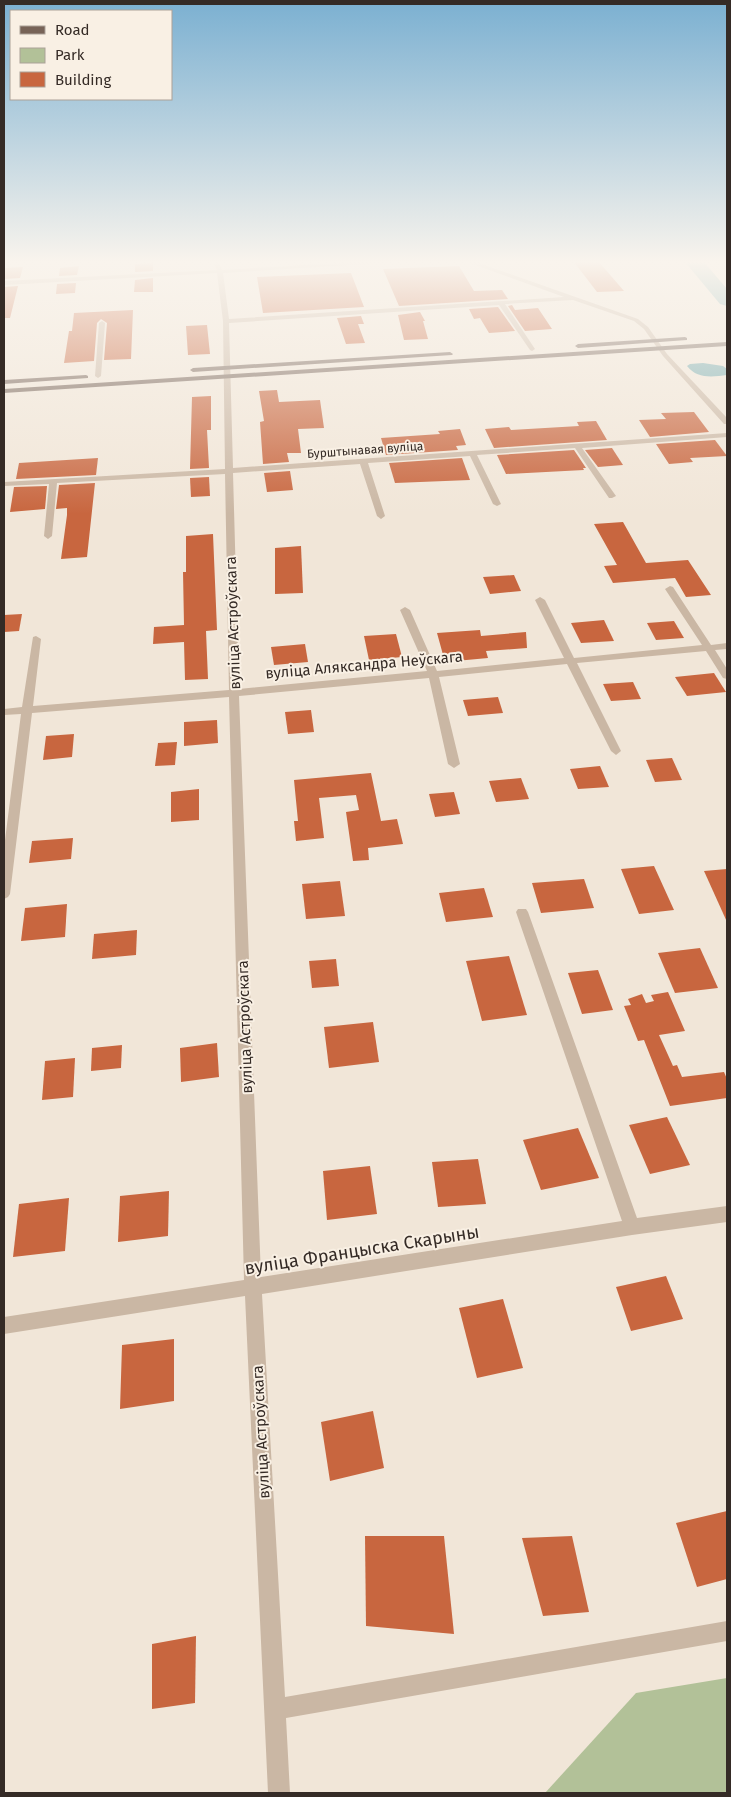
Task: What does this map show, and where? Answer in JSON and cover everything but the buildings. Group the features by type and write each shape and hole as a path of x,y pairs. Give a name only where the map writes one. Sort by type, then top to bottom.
{"main road":[{"path":"4,392 357,360 579,346"},
{"path":"534,357 649,346"},
{"path":"660,349 663,346"},
{"path":"186,370 227,372 534,357 702,346"},
{"path":"4,383 108,375"}],"street":[{"path":"98,376 100,346"},
{"name":"вуліца Астроўскага","path":"226,346 234,693 253,1287 279,1793"},
{"path":"657,346 727,422"},
{"name":"Бурштынавая вуліца","path":"4,484 228,471 727,435"},
{"path":"577,446 612,496"},
{"path":"472,453 497,504"},
{"path":"363,461 381,516"},
{"path":"48,536 53,481"},
{"path":"670,590 727,676"},
{"path":"540,600 572,660 616,751"},
{"path":"405,610 434,674 454,764"},
{"path":"4,894 36,638"},
{"name":"вуліца Аляксандра Неўскага","path":"4,712 234,693 727,646"},
{"path":"522,912 632,1227"},
{"name":"вуліца Францыска Скарыны","path":"4,1326 632,1227 727,1214"},
{"path":"276,1709 727,1630"}],"green space":[{"path":"727,1678 727,1793 545,1793 636,1693"}],"water":[{"path":"703,363 723,366 727,369 727,375 700,375 687,366"}]}
